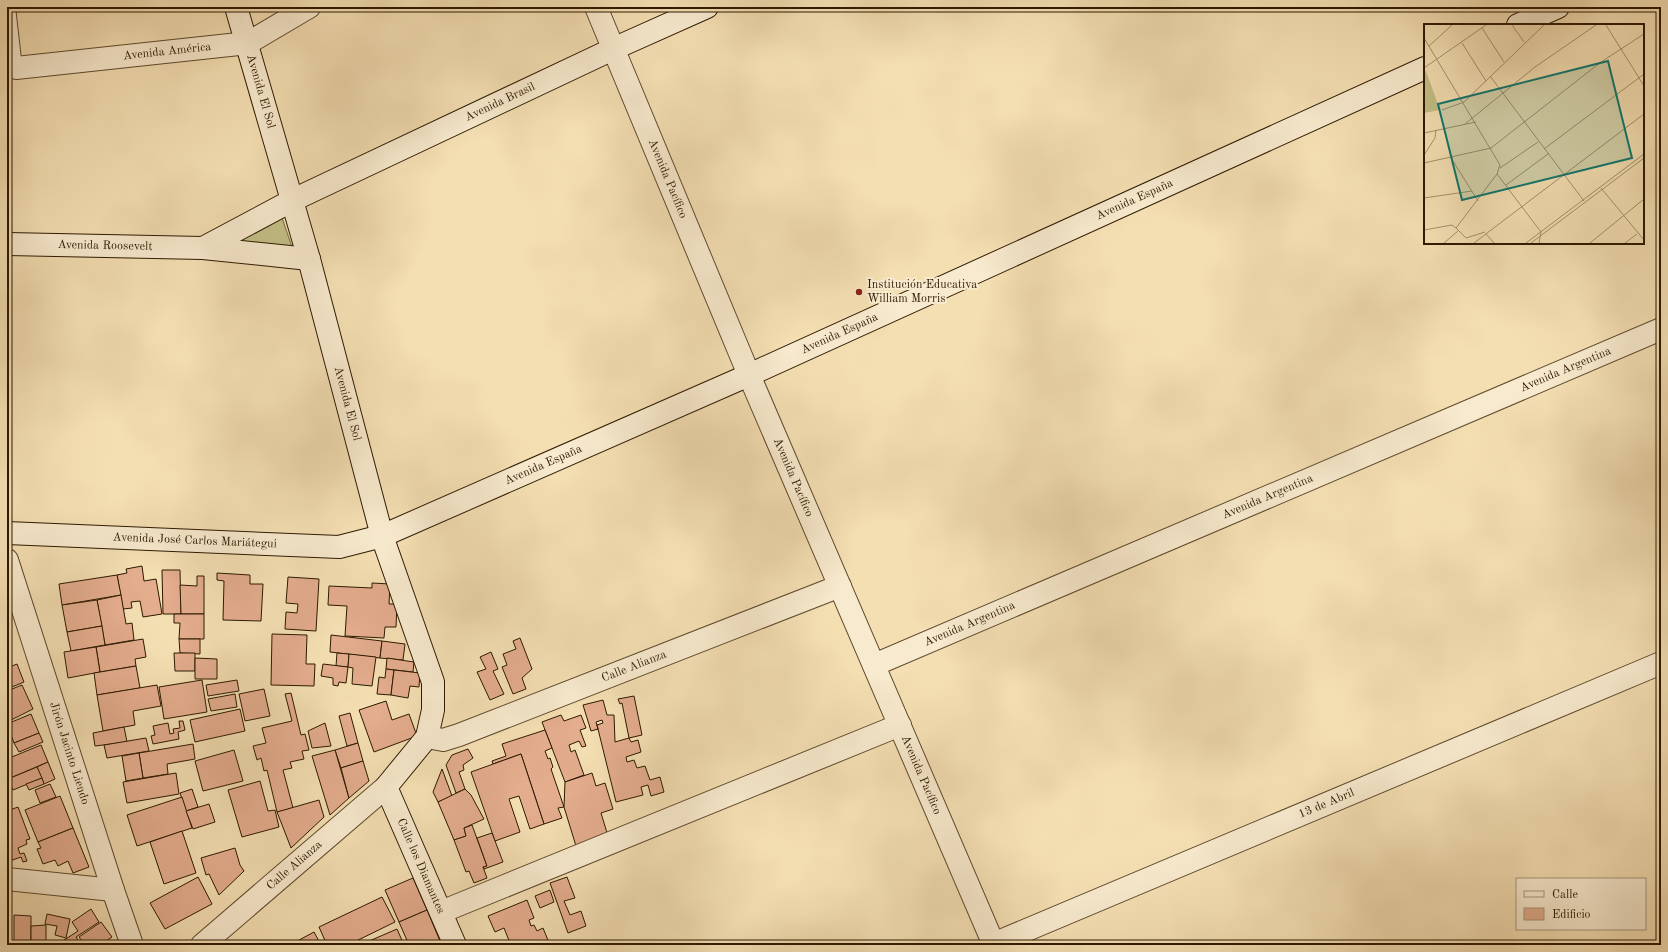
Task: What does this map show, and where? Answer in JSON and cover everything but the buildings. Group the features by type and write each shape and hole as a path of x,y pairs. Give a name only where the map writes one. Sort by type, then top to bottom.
{"street":[{"name":"Avenida El Sol","path":"236,7 248,43 293,200 382,536 433,682 433,710 427,737 386,787"},
{"name":"Avenida América","path":"16,68 248,43 309,7"},
{"name":"Avenida Pacífico","path":"596,7 749,376 900,725 993,945"},
{"name":"Avenida Brasil","path":"293,200 613,48 707,7"},
{"path":"1520,24 1558,7"},
{"name":"Avenida España","path":"382,536 749,376 1424,68"},
{"name":"Avenida Roosevelt","path":"203,248 293,200"},
{"name":"Avenida Roosevelt","path":"7,244 203,248 309,259"},
{"name":"Avenida Argentina","path":"874,666 1661,329"},
{"name":"Avenida José Carlos Mariátegui","path":"7,533 339,547 382,536"},
{"name":"Jirón Jacinto Liendo","path":"7,560 132,945"},
{"name":"Calle Alianza","path":"427,737 443,740 459,735 840,586"},
{"name":"13 de Abril","path":"993,945 1661,663"},
{"path":"441,912 900,725"},
{"name":"Calle Alianza","path":"202,945 386,787"},
{"name":"Calle los Diamantes","path":"386,787 455,945"},
{"path":"7,879 113,890"}],"lane":[{"path":"9,7 16,68"}],"shaded area":[{"path":"281,215 293,250 227,244"}],"place":[{"name":"Institución Educativa William Morris","path":"859,292"}]}
